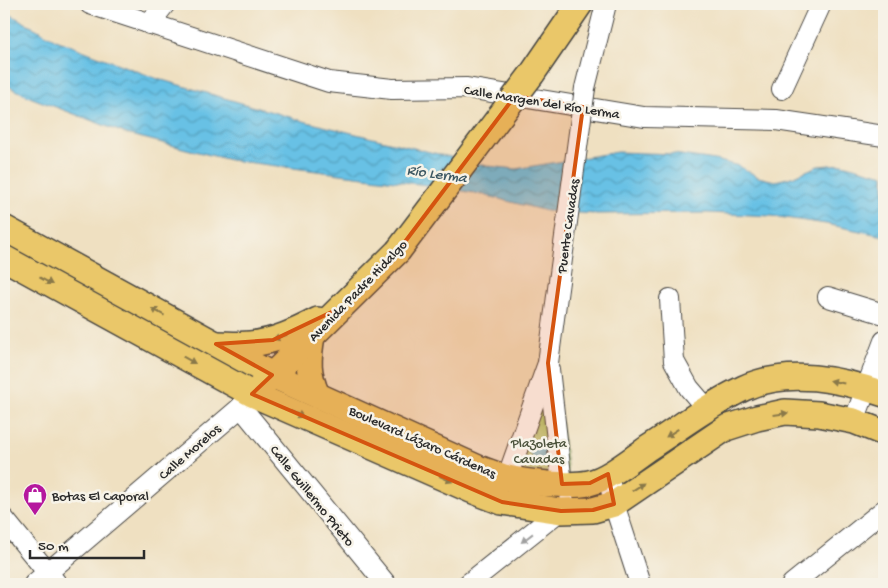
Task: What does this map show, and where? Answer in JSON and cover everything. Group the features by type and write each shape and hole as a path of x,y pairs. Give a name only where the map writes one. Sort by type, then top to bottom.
{"main road":[{"name":"Avenida Padre Hidalgo","path":"247,400 398,251 532,74 578,5"},
{"name":"Boulevard Lázaro Cárdenas","path":"4,228 272,374 478,468 507,478 562,484 599,478"},
{"name":"Boulevard Lázaro Cárdenas","path":"4,258 247,400 502,502 561,511 593,510 614,504 726,428 757,418 785,412 819,414 854,421 884,433"},
{"path":"216,344 250,344 273,340 294,332 340,308"},
{"path":"312,336 308,359 309,372 317,395"},
{"path":"599,478 707,409 745,388 777,379 810,376 875,391"}],"street":[{"name":"Calle Margen del Río Lerma","path":"90,4 329,82 392,89 467,88 644,117 776,120 884,136"},
{"path":"149,24 165,4"},
{"name":"Puente Cavadas","path":"548,364 585,88 606,4"},
{"path":"782,89 821,4"},
{"path":"828,297 884,314"},
{"path":"670,299 674,361 689,388 707,409"},
{"path":"854,421 875,391 884,341"},
{"path":"507,478 548,364"},
{"path":"548,364 562,484"},
{"name":"Calle Morelos","path":"46,580 247,400"},
{"name":"Calle Guillermo Prieto","path":"247,400 386,584"},
{"path":"468,584 561,511 599,478 614,504 640,584"},
{"path":"792,584 884,510"},
{"path":"4,519 46,580"}],"highlighted area":[{"path":"515,96 583,107 548,363 562,484 590,483 608,474 614,504 593,510 561,511 502,502 252,394 272,375 216,344 273,340 340,308 398,251"}],"green space":[{"name":"Plazoleta Cavadas","path":"550,345 568,473 519,473"}],"water":[{"name":"Río Lerma","path":"4,11 56,40 155,78 307,122 487,166 516,169 617,152 674,154 715,160 739,166 758,177 775,181 792,177 818,166 842,164 884,175 884,236 826,224 772,216 708,213 596,214 546,211 480,194 427,185 230,160 127,134 32,98 4,84"},
{"path":"539,440 546,443 549,450 546,457 539,460 532,457 529,450 532,443"}],"place":[{"name":"Botas El Caporal","path":"35,516"}]}
